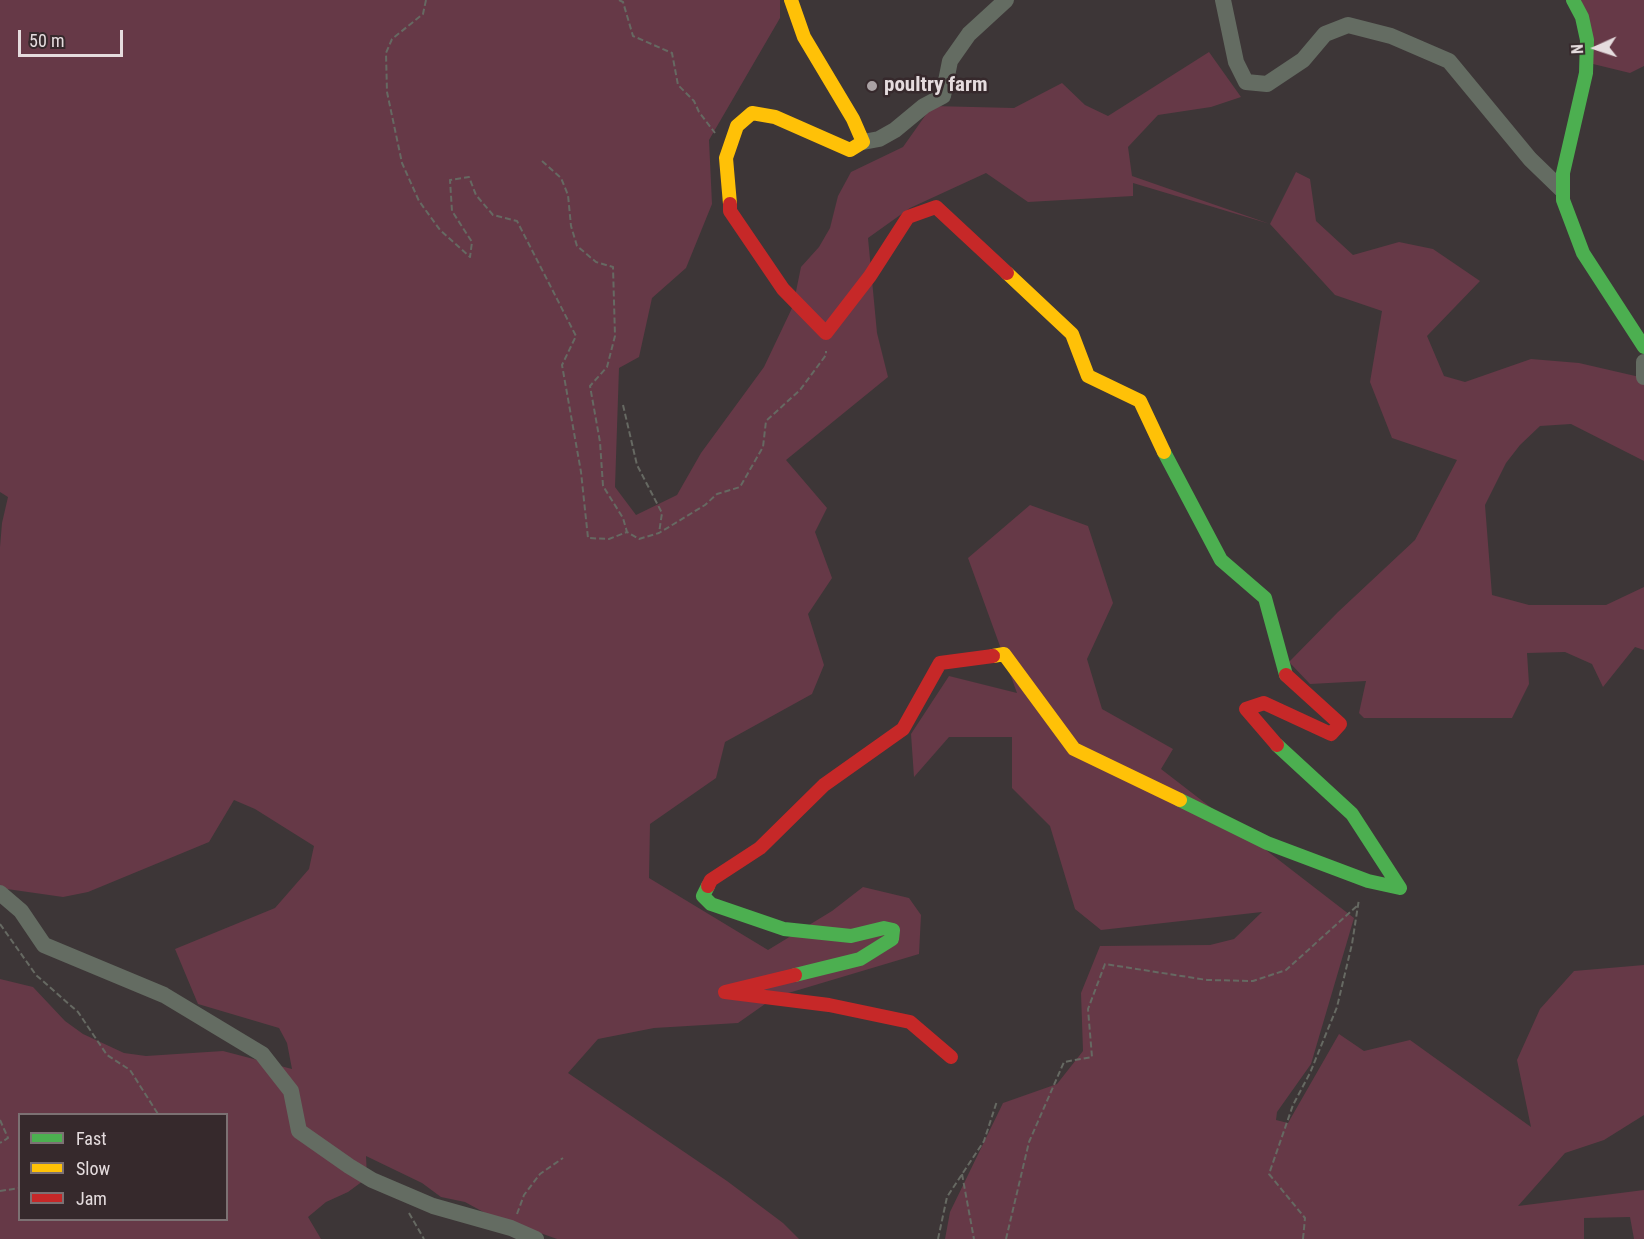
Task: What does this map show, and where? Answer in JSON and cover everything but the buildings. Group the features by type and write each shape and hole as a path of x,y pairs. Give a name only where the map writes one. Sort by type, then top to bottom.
{"street":[{"path":"791,0 804,37 853,119 863,142"},
{"path":"951,1057 910,1022 829,1005 725,992 860,959 892,939 893,930 884,927 851,936 783,929 711,904 703,896 711,880 760,848 824,785 903,729 940,663 1004,654 1074,749 1267,843 1363,879 1400,888 1352,814 1266,735 1246,708 1264,703 1331,734 1340,724 1285,674 1265,598 1221,560 1180,485 1140,401 1088,376 1072,334 936,207 908,217 870,276 826,333 783,289 730,211 728,149 736,126 752,113 775,117 850,150 863,142 887,134 924,106 943,96 950,61 969,34 1006,0"},
{"path":"1223,0 1236,62 1246,82 1267,84 1303,60 1325,34 1348,26 1391,36 1449,61 1530,159 1562,189"},
{"path":"1573,0 1582,17 1587,40 1586,73 1562,189 1566,212 1583,253 1644,347"},
{"path":"1644,362 1644,377"},
{"path":"0,893 21,911 44,945 164,995 262,1054 291,1091 299,1131 349,1166 372,1180 433,1206 511,1228 536,1239"}],"path":[{"path":"426,0 423,14 392,39 386,53 387,92 402,164 419,201 440,230 470,257 472,242 452,212 450,180 469,177 476,195 493,215 518,221 576,336 562,365 581,472 588,538 609,539 627,532"},
{"path":"619,0 623,2 633,36 672,53 678,85 694,101 699,112 728,149"},
{"path":"542,161 561,178 568,195 571,226 577,246 596,262 613,267 615,336 607,367 590,386 600,442 603,486 623,518 627,532 639,539 659,533 705,505 717,494 740,487 763,447 766,421 800,390 826,355 826,333"},
{"path":"623,405 637,465 663,513 659,533"},
{"path":"1303,1239 1305,1218 1269,1174 1293,1106 1311,1073 1337,1007 1352,944 1363,879"},
{"path":"1006,1239 1029,1142 1064,1062 1092,1057 1088,1009 1105,964 1207,980 1254,981 1286,970 1358,905"},
{"path":"0,924 36,975 78,1012 107,1055 130,1070 157,1113"},
{"path":"938,1239 947,1197 984,1141 997,1101"},
{"path":"0,1120 8,1138 0,1143"},
{"path":"511,1228 524,1196 540,1174 563,1158"},
{"path":"962,1173 974,1239"},
{"path":"0,1191 18,1188"},
{"path":"403,1206 417,1222 424,1239"}],"shaded area":[{"path":"0,0 780,0 780,18 709,140 712,204 686,268 652,298 639,357 619,368 615,487 636,515 677,495 701,453 764,367 793,306 801,267 819,247 830,228 838,196 851,172 903,147 932,106 1014,108 1062,83 1085,105 1108,116 1209,52 1241,97 1211,107 1158,115 1128,147 1132,176 1270,224 1133,183 1133,196 1028,202 986,173 910,208 868,238 877,333 888,377 786,460 827,508 815,532 832,578 808,614 824,665 812,694 725,742 716,778 650,824 649,878 768,950 832,911 863,887 909,898 921,915 919,954 775,997 738,1023 654,1028 598,1039 568,1073 727,1181 783,1223 799,1239 557,1239 487,1214 465,1202 441,1197 422,1183 366,1156 367,1178 348,1192 326,1202 308,1217 321,1239 0,1239 0,979 33,987 65,1021 83,1034 124,1053 146,1056 223,1051 292,1069 287,1043 279,1028 198,1004 175,949 275,908 309,869 314,846 255,809 234,800 209,842 88,892 63,897 0,888 0,547 2,523 8,497 0,492"},
{"path":"1581,0 1644,0 1644,66 1630,73 1593,64"},
{"path":"1296,172 1310,179 1316,221 1353,255 1399,242 1433,249 1480,281 1427,336 1444,376 1465,382 1531,359 1579,363 1644,378 1644,461 1571,424 1540,426 1520,445 1506,463 1485,505 1492,595 1529,605 1606,605 1644,587 1644,650 1635,647 1603,687 1592,664 1565,652 1527,653 1529,684 1512,718 1364,718 1359,713 1366,681 1310,684 1289,662 1338,612 1415,540 1457,460 1392,438 1370,382 1382,311 1335,295 1270,224"},
{"path":"1030,505 1088,526 1113,603 1087,659 1102,709 1173,749 1161,769 1354,918 1311,1064 1277,1112 1276,1120 1288,1123 1339,1034 1364,1051 1410,1040 1531,1127 1517,1060 1540,1009 1574,971 1644,965 1644,1115 1604,1140 1565,1153 1518,1206 1644,1190 1644,1239 1634,1239 1630,1217 1584,1218 1584,1239 945,1239 950,1212 1003,1103 1057,1084 1083,1051 1081,993 1100,946 1210,945 1234,939 1262,912 1101,930 1075,909 1050,826 1012,788 1012,737 949,737 914,777 911,734 949,676 1017,693 968,558"}],"traffic: fast":[{"path":"1573,0 1582,17 1587,40 1586,73 1563,173 1563,200 1583,253 1644,347"},
{"path":"1164,452 1221,560 1265,598 1286,675"},
{"path":"1180,800 1267,843 1368,881 1400,888 1352,814 1277,745"},
{"path":"708,886 703,896 711,904 784,929 851,936 884,928 893,930 892,939 860,959 795,975"}],"traffic: slow":[{"path":"730,204 726,158 737,126 752,113 775,117 850,150 863,142 853,119 804,37 791,0"},
{"path":"1007,273 1072,334 1088,376 1140,401 1164,452"},
{"path":"993,656 1004,654 1074,749 1180,800"}],"traffic: jam":[{"path":"730,204 730,211 783,289 826,333 870,276 908,217 936,207 1007,273"},
{"path":"708,886 711,880 760,848 824,785 903,729 940,663 993,656"},
{"path":"1277,745 1246,709 1264,703 1331,734 1340,724 1286,675"},
{"path":"795,975 725,992 829,1005 910,1022 951,1057"}],"place":[{"name":"poultry farm","path":"872,86"}]}
